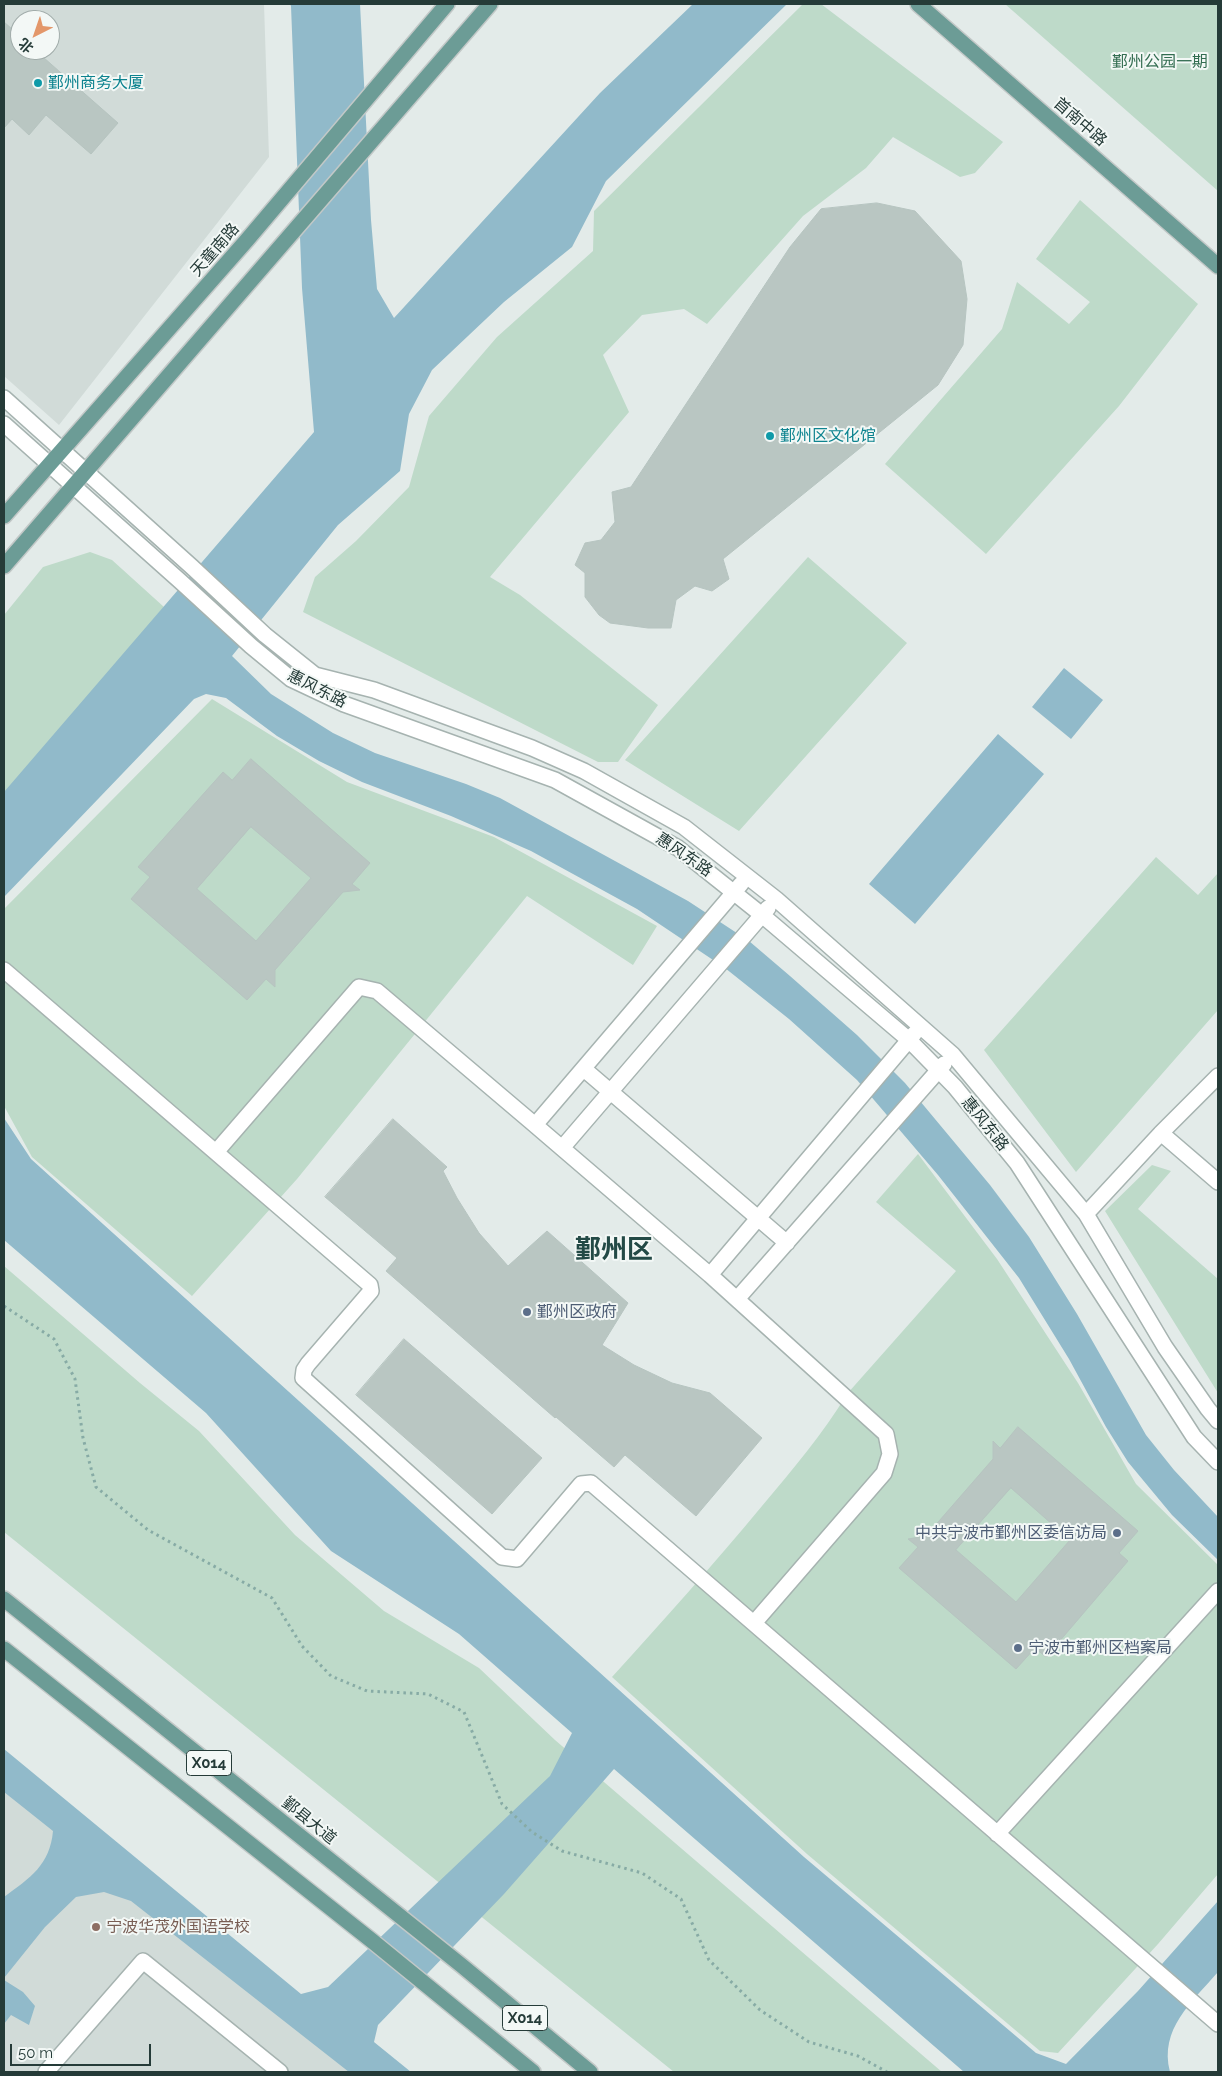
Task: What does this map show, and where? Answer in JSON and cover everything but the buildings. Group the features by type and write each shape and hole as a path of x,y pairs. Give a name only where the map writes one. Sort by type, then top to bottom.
{"main road":[{"name":"天童南路","path":"4,516 247,240 447,4"},
{"path":"4,566 490,4"},
{"name":"首南中路","path":"918,4 1218,266"},
{"name":"鄞县大道","path":"4,1599 414,1927 590,2072"},
{"name":"X014","path":"4,1649 371,1940 533,2072"}],"street":[{"name":"惠风东路","path":"4,398 192,566 265,635 315,675 374,690 532,748 584,771 684,827 776,899 953,1054 1086,1214 1165,1347 1218,1421"},
{"name":"惠风东路","path":"4,424 251,646 291,679 344,704 555,780 678,848 762,914 909,1040 939,1070 1017,1162 1194,1437 1218,1462"},
{"path":"536,1125 747,876"},
{"path":"562,1148 776,899"},
{"path":"4,970 370,1285 371,1292 308,1364 304,1370 303,1378 502,1557 518,1559 581,1484 591,1483 1218,2024"},
{"path":"216,1152 359,987 377,991 710,1275 886,1434 890,1454 884,1473 754,1623"},
{"path":"710,1275 921,1026"},
{"path":"737,1299 953,1054"},
{"path":"584,1069 786,1243"},
{"path":"1086,1214 1218,1076"},
{"path":"1162,1133 1218,1182"},
{"path":"998,1834 1218,1591"},
{"path":"46,2072 143,1961 280,2072"}],"path":[{"path":"4,1306 54,1339 71,1371 75,1379 83,1438 96,1487 148,1530 272,1598 302,1646 331,1676 367,1691 428,1694 464,1712 502,1804 532,1832 562,1851 642,1873 682,1899 709,1960 760,2010 809,2042 858,2056 887,2072"}],"shaded area":[{"path":"4,4 264,4 269,157 59,425 4,376"},
{"name":"宁波华茂外国语学校","path":"4,1779 370,2072 4,2072"}],"green space":[{"path":"803,4 821,4 1003,142 975,173 960,177 893,137 866,168 803,216 707,324 684,309 642,315 603,355 629,412 490,577 520,595 658,705 618,762 598,762 303,612 315,577 356,541 409,487 429,416 497,337 593,251 594,211"},
{"name":"鄞州公园一期","path":"1005,4 1218,4 1218,191"},
{"path":"1080,200 1198,304 1119,406 986,554 885,464 1002,329 1017,282 1069,324 1090,302 1036,259"},
{"path":"90,552 112,560 164,607 4,804 4,615 43,567"},
{"path":"808,557 907,643 739,831 625,760"},
{"path":"212,699 347,782 494,837 657,926 633,965 527,896 297,1179 192,1296 32,1157 4,1106 4,909"},
{"path":"1156,857 1198,895 1218,873 1218,1010 1076,1172 984,1050"},
{"path":"918,1154 997,1259 1078,1383 1136,1484 1218,1565 1218,1874 1158,1944 1058,2053 1040,2051 807,1854 612,1677 744,1528 807,1452 847,1394 956,1271 876,1202"},
{"path":"1152,1165 1171,1171 1138,1209 1218,1279 1218,1393 1105,1211"},
{"path":"4,1266 199,1431 295,1535 384,1611 479,1668 555,1740 942,2072 674,2072 4,1532"}],"water":[{"path":"290,4 360,4 371,220 377,289 394,318 600,93 693,4 787,4 606,181 572,247 504,302 432,370 409,414 400,471 338,525 232,656 271,694 333,733 375,753 466,784 500,798 688,901 749,941 857,1035 905,1083 990,1185 1029,1237 1077,1314 1146,1435 1174,1470 1218,1517 1218,1560 1172,1515 1128,1462 1106,1427 1069,1359 1019,1278 938,1175 857,1080 789,1019 725,968 637,909 531,851 451,816 362,782 319,761 277,736 226,698 206,694 194,699 4,897 4,792 314,432 302,288"},
{"path":"1064,668 1103,700 1071,739 1032,707"},
{"path":"998,734 1044,774 915,924 869,884"},
{"path":"4,1118 31,1159 804,1857 1036,2053 1066,2064 1138,1991 1218,1901 1218,1972 1188,2005 1173,2029 1169,2042 1170,2072 964,2072 614,1769 504,1894 378,2025 374,2042 411,2072 349,2072 131,1901 104,1892 76,1897 45,1927 4,1978 4,1897 30,1877 43,1862 48,1853 53,1831 4,1792 4,1749 301,1994 328,1987 550,1776 572,1733 459,1634 331,1551 206,1413 4,1240"},
{"path":"4,1980 23,1992 35,2006 29,2025 11,2015 4,2024"}],"place":[{"name":"鄞州商务大厦","path":"38,83"},
{"name":"鄞州区文化馆","path":"770,436"},
{"name":"鄞州区政府","path":"527,1312"},
{"name":"中共宁波市鄞州区委信访局","path":"1117,1533"},
{"name":"宁波市鄞州区档案局","path":"1018,1648"},
{"name":"宁波华茂外国语学校","path":"96,1927"}],"district":[{"name":"鄞州区","path":"614,1250"}]}
